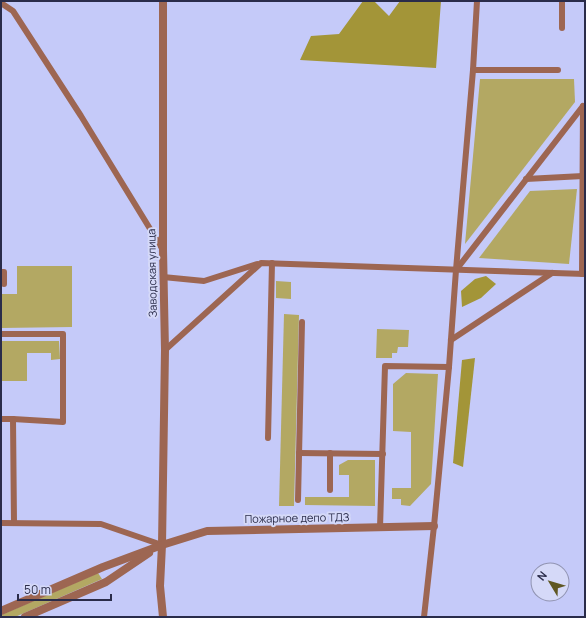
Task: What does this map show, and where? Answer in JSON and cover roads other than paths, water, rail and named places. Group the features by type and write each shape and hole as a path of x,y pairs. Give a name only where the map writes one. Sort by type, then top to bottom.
{"street":[{"name":"Заводская улица","path":"162,1 163,276 165,350 160,586 163,617"},
{"name":"Пожарное депо ТДЗ","path":"162,545 207,531 434,526"},
{"path":"1,611 103,567 162,545"},
{"path":"25,617 106,582 162,545"}],"lane":[{"path":"424,617 449,367 473,70 477,1"},
{"path":"562,1 562,28"},
{"path":"1,3 13,11 81,116 163,250"},
{"path":"473,70 558,70"},
{"path":"163,276 204,281 261,263 272,263 456,270 584,274 584,106 456,270"},
{"path":"526,179 583,176"},
{"path":"165,350 261,263"},
{"path":"268,438 272,263"},
{"path":"1,272 4,272 4,284"},
{"path":"451,340 552,273"},
{"path":"298,500 302,322"},
{"path":"1,334 64,334 64,422 1,419"},
{"path":"380,528 385,366 449,367"},
{"path":"13,419 14,524"},
{"path":"299,452 383,454"},
{"path":"330,453 330,490"},
{"path":"1,523 101,524 162,545"}]}
